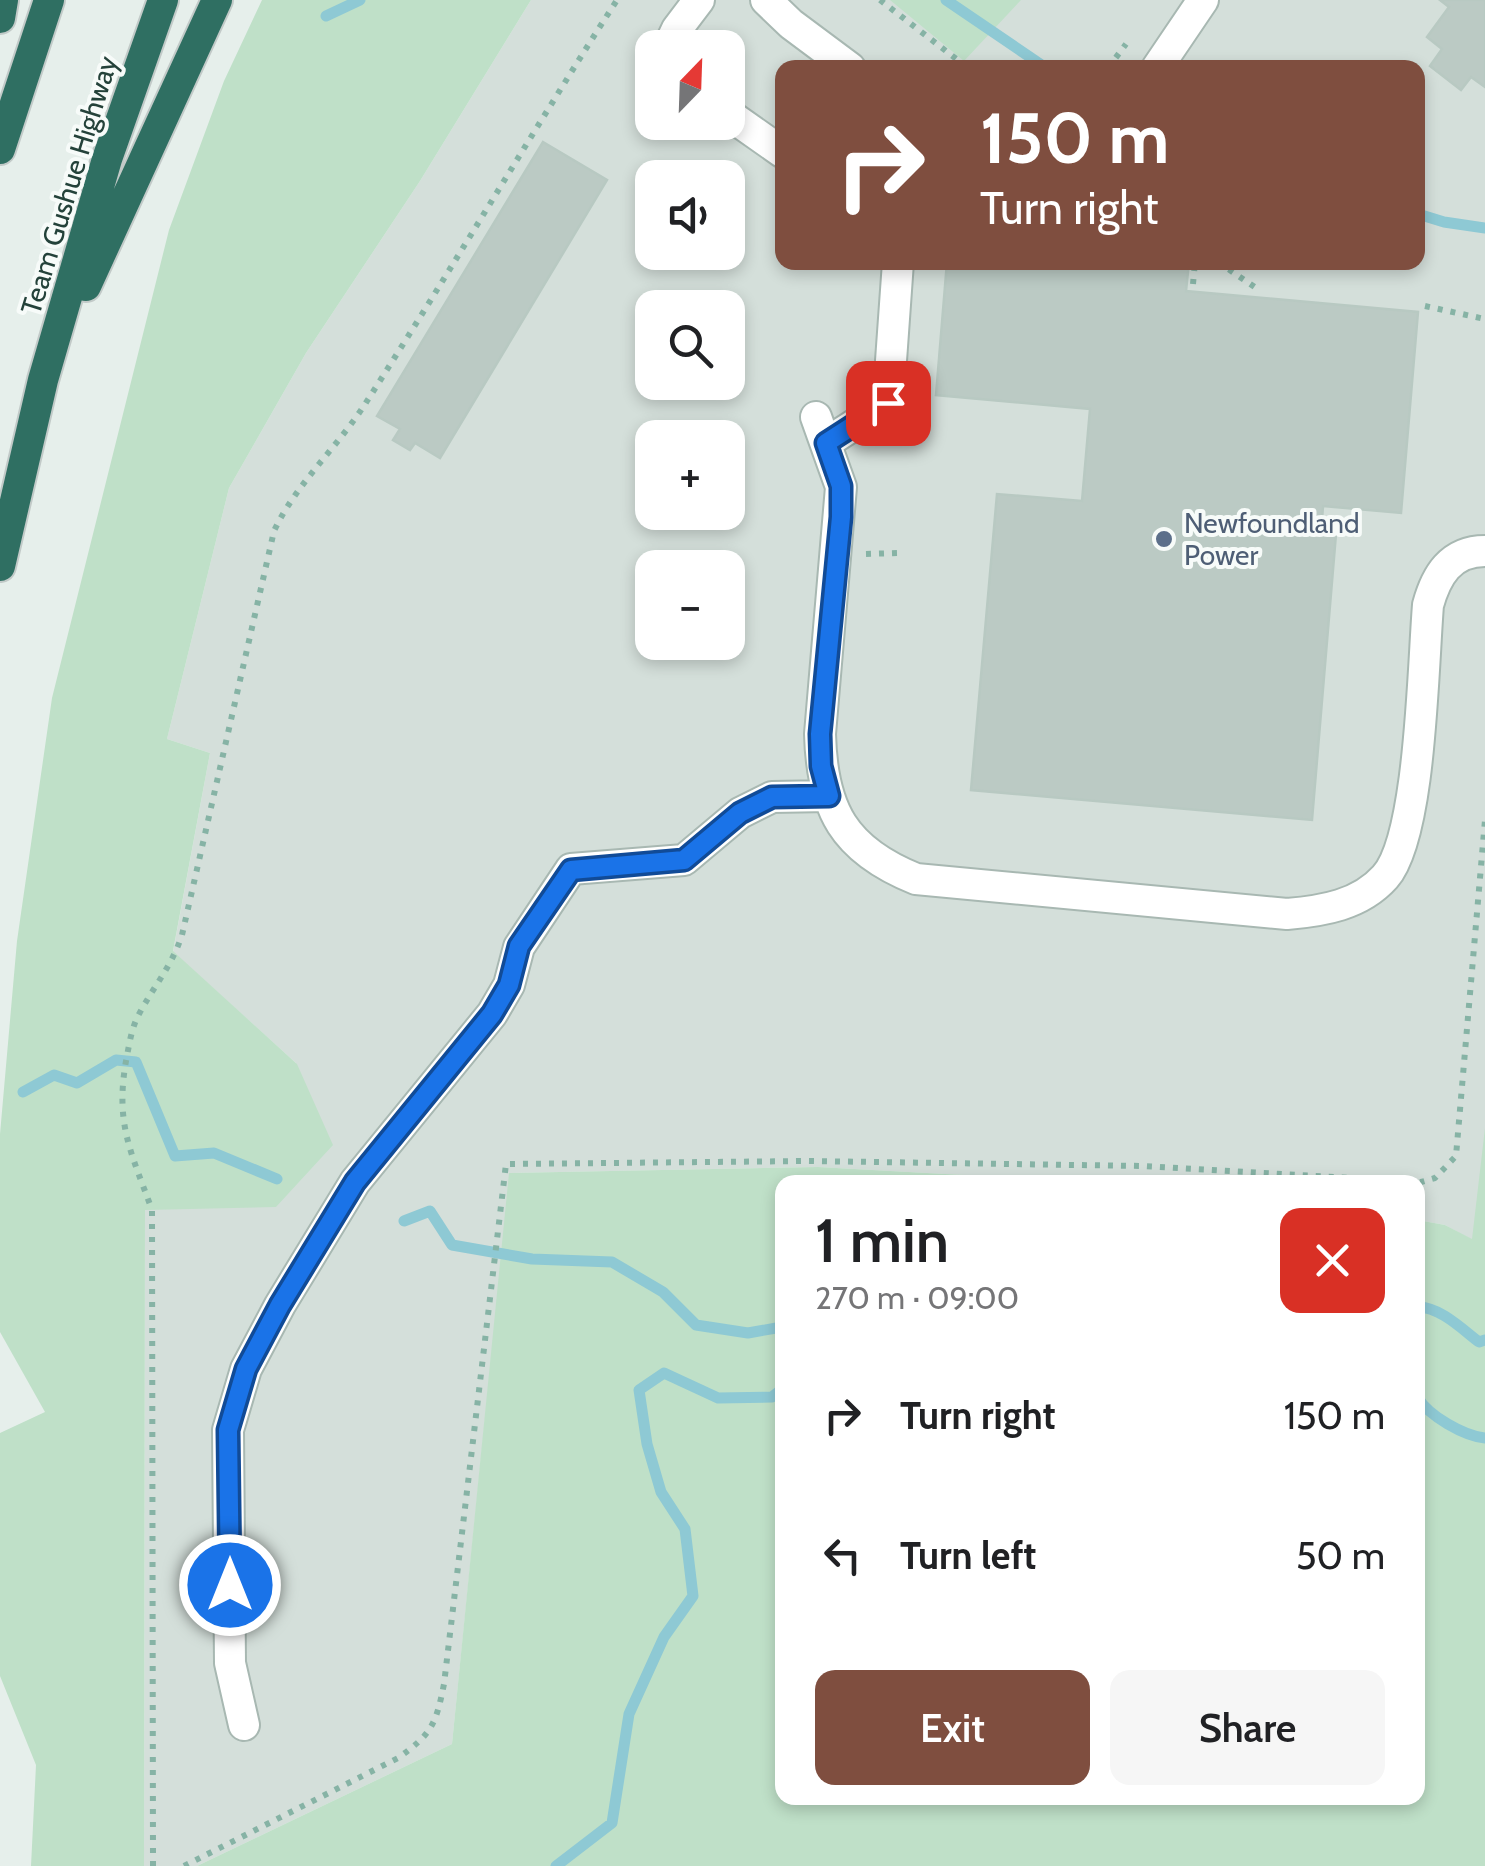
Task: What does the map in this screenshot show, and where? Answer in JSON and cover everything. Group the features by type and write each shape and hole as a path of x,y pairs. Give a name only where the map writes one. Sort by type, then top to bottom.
{"highway":[{"path":"0,18 3,0"},
{"path":"0,149 49,0"},
{"name":"Team Gushue Highway","path":"0,566 44,380 107,158 163,0"},
{"path":"44,380 217,0"}],"street":[{"path":"677,30 699,0"},
{"path":"766,0 840,60"},
{"path":"1162,60 1203,0"},
{"path":"745,126 775,147"},
{"path":"897,270 888,403 820,430 841,486 820,734 821,766 829,796 846,830 862,852 916,879 1288,914 1325,911 1374,888 1398,857 1412,801 1428,605 1436,577 1458,558 1485,552"},
{"path":"244,1725 230,1662 228,1430 246,1369 326,1226 355,1182 492,1014 509,985 519,946 571,870 684,860 740,813 772,797 829,796"}],"path":[{"path":"153,1866 152,1210 123,1132 122,1084 130,1036 138,1014 174,961 187,916 274,530 302,485 365,405 618,0"},
{"path":"880,0 958,60"},
{"path":"1114,60 1126,44"},
{"path":"1193,284 1194,270"},
{"path":"1230,270 1259,290"},
{"path":"1425,306 1485,320"},
{"path":"1425,1181 1436,1178 1456,1156 1485,820"},
{"path":"184,1866 398,1758 423,1741 437,1721 506,1164 808,1161 1144,1166 1300,1175"}],"shaded area":[{"path":"531,0 1485,0 1485,1247 1445,1225 1425,1221 1425,1175 965,1175 818,1167 510,1173 452,1744 197,1866 144,1866 145,1210 296,1063 173,952 210,753 167,739 229,488 306,353 420,181"}],"green space":[{"path":"262,0 531,0 420,181 306,353 229,488 167,739 210,753 173,951 297,1064 333,1145 276,1207 145,1210 144,1866 31,1866 36,1765 0,1676 0,1433 45,1412 0,1332 0,1134 17,941 52,698 169,230 224,81"},
{"path":"890,0 1021,0 963,60"},
{"path":"1485,1128 1485,1866 197,1866 452,1744 509,1173 818,1167 965,1175 775,1175 775,1805 1425,1805 1425,1221 1445,1225 1472,1239"}],"building":[{"path":"1440,0 1485,0 1485,87 1471,77 1461,90 1430,66 1442,49 1427,37 1449,7"},
{"path":"543,142 607,180 440,458 415,443 410,450 393,440 400,429 377,416"},
{"name":"Newfoundland Power","path":"946,270 1188,270 1186,291 1418,312 1401,513 1323,506 1322,520 1337,522 1312,820 971,790 997,494 1082,501 1090,409 936,395"}],"waterway":[{"path":"326,16 360,0"},
{"path":"946,0 1034,60"},
{"path":"1425,216 1485,228"},
{"path":"23,1092 54,1075 77,1083 116,1060 136,1062 175,1156 214,1153 277,1179"},
{"path":"404,1221 430,1211 452,1245 532,1259 612,1262 663,1292 696,1325 748,1333 775,1328"},
{"path":"1425,1308 1458,1325 1479,1342 1485,1340"},
{"path":"556,1866 612,1823 629,1714 664,1637 693,1596 685,1529 661,1492 647,1444 639,1390 664,1373 718,1398 775,1395"},
{"path":"1425,1406 1448,1424 1485,1438"}],"place":[{"name":"Newfoundland Power","path":"1164,539"}],"route":[{"path":"230,1585 228,1430 246,1369 355,1182 492,1014 509,985 519,946 571,870 684,860 740,813 772,797 829,796 821,766 820,734 841,486 826,443 888,403"}]}
